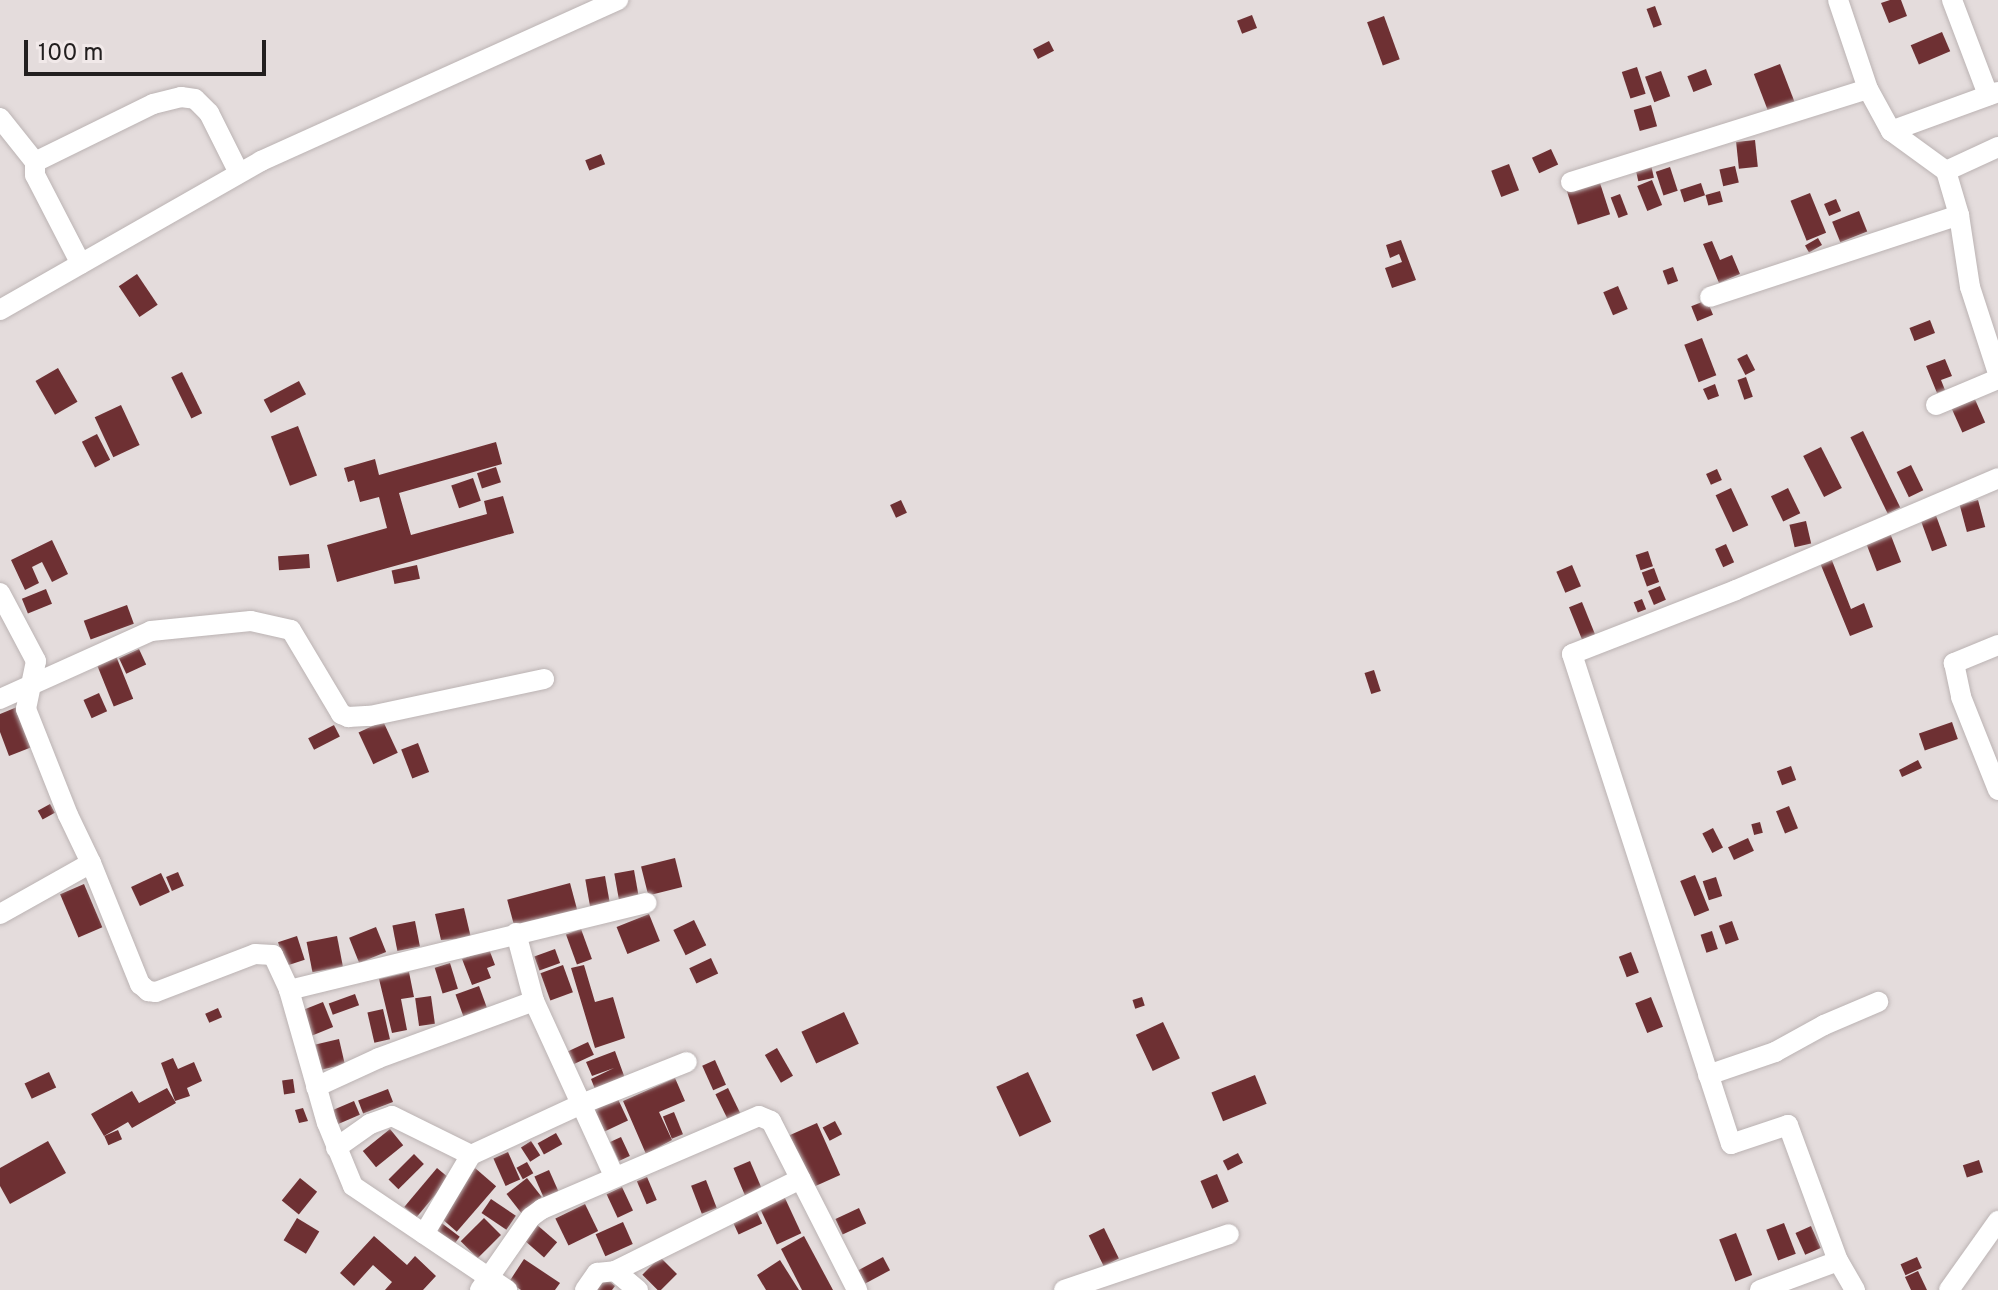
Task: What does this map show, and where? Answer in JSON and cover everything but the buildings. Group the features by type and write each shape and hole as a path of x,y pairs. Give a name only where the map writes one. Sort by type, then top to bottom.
{"street":[{"path":"0,310 239,173 618,0"},
{"path":"1838,0 1868,89 1891,131 1946,171 1959,215 1970,287 1998,376 1936,405"},
{"path":"1891,131 1993,93 1952,0"},
{"path":"1571,182 1868,89"},
{"path":"35,162 153,104 181,97 195,99 209,113 239,173"},
{"path":"0,118 35,162 35,175 81,264"},
{"path":"1946,171 1998,147"},
{"path":"1710,297 1959,215"},
{"path":"1855,1290 1838,1261 1788,1125 1731,1144 1572,654 1736,590 1998,478"},
{"path":"0,593 36,661 26,709 140,984 148,991 156,992 240,959 266,953 273,955 289,990 316,1087 336,1148 353,1186 424,1234 485,1284 507,1290"},
{"path":"0,699 151,631 251,621 291,630 341,714 348,717 370,716 544,679"},
{"path":"1998,645 1954,663 1961,697 1998,790"},
{"path":"0,914 91,863"},
{"path":"289,990 647,903"},
{"path":"516,933 534,1001 614,1176"},
{"path":"316,1087 379,1058 534,1001"},
{"path":"1708,1075 1775,1052 1878,1002"},
{"path":"424,1234 471,1155 579,1105 687,1062"},
{"path":"336,1148 370,1124 392,1116 471,1155"},
{"path":"485,1284 531,1217 542,1209 759,1116 771,1121 857,1290"},
{"path":"585,1290 597,1273 615,1271 800,1179"},
{"path":"1949,1290 1997,1223"},
{"path":"1064,1290 1229,1234"},
{"path":"1760,1290 1838,1261"},
{"path":"615,1271 638,1290"}]}
